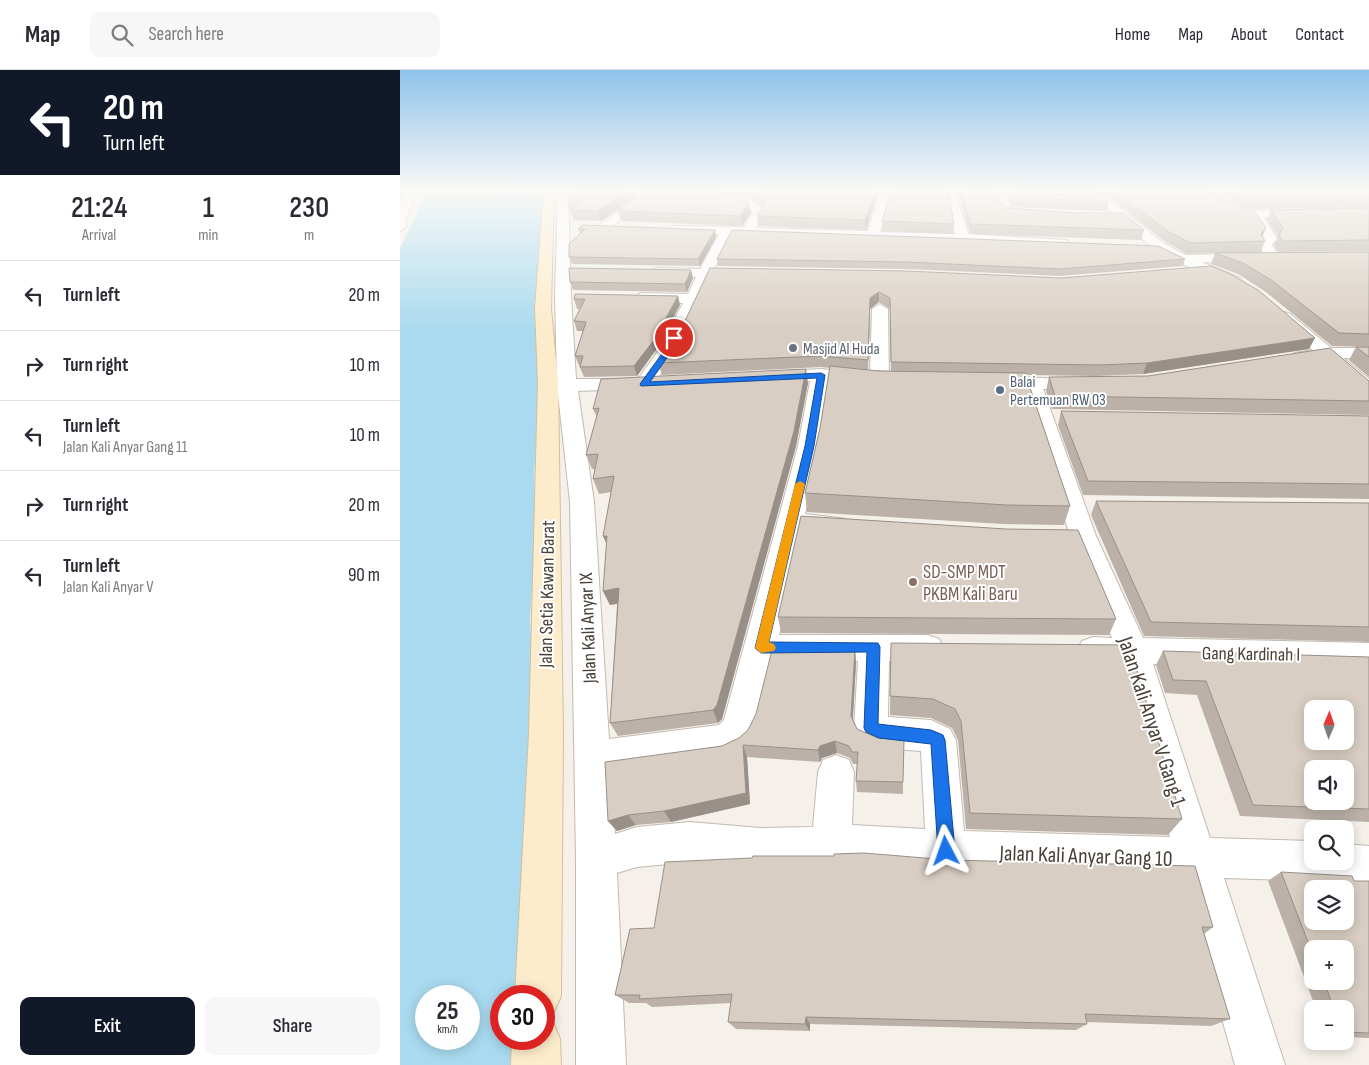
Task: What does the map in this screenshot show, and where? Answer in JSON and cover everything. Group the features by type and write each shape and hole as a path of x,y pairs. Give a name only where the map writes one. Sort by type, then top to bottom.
{"main road":[{"name":"Jalan Setia Kawan Barat","path":"538,985 546,734 548,383 543,308 547,237"},
{"path":"536,1050 536,1065"}],"street":[{"name":"Jalan Kali Anyar IX","path":"565,237 569,270 563,296 567,385 582,502 596,860 600,1065"},
{"path":"644,384 667,352 724,237"},
{"path":"819,237 833,237"},
{"path":"867,252 872,237"},
{"path":"945,237 1077,244"},
{"path":"1033,258 1035,237"},
{"path":"1148,237 1180,266 1210,270 1246,288"},
{"path":"1180,266 1278,258 1265,244 1272,239 1271,237"},
{"path":"1142,246 1160,247"},
{"path":"640,272 755,274"},
{"path":"563,296 582,296"},
{"path":"628,297 693,298"},
{"path":"752,379 821,375 889,381 880,309"},
{"path":"1275,309 1369,389"},
{"path":"1278,361 1327,353 1369,353"},
{"path":"592,758 727,740 738,729 761,648 809,446 821,375"},
{"path":"974,382 1105,384"},
{"path":"567,385 663,383"},
{"name":"Jalan Kali Anyar V Gang 1","path":"1031,383 1052,417 1077,520 1133,650 1260,1065"},
{"path":"791,522 859,526"},
{"path":"874,647 871,728 879,732 931,736 938,740 946,851"},
{"path":"761,648 961,648"},
{"name":"Gang Kardinah I","path":"1066,649 1369,656"},
{"path":"831,847 836,772"},
{"name":"Jalan Kali Anyar Gang 10","path":"596,860 637,847 690,842 760,848 865,845 946,851 1291,860 1369,866"}],"water":[{"path":"405,237 545,237 541,353 534,476 536,532 530,618 535,729 516,985 490,985 490,1050 511,1050 510,1065 400,1065 400,248"}],"building":[{"path":"576,237 711,237 698,259 569,257 569,244"},
{"path":"728,237 930,237 1158,246 1185,259 1060,269 906,262 717,259"},
{"path":"1180,237 1263,237 1265,241 1191,243"},
{"path":"1281,237 1369,237 1369,240 1283,241"},
{"path":"1369,252 1369,334 1339,333 1271,280 1243,263 1215,253"},
{"path":"1211,266 1230,274 1258,290 1315,338 1147,363 1099,365 891,362 890,298 879,292 870,298 868,360 820,356 658,363 675,342 710,268 906,271 1061,278"},
{"path":"569,268 691,270 685,284 570,282"},
{"path":"575,294 678,296 654,340 634,366 580,367 583,356 575,356 586,322 574,321 585,299 574,299"},
{"path":"1356,347 1369,347 1369,357"},
{"path":"1330,348 1369,381 1369,401 1055,396 1049,377 1148,376"},
{"path":"830,366 879,371 1025,373 1070,506 1007,505 805,493 820,428"},
{"path":"806,369 794,431 717,705 713,710 610,723 619,588 603,591 607,536 603,536 614,476 593,479 598,454 586,455 599,408 593,409 601,379"},
{"path":"1061,411 1369,416 1369,484 1088,481"},
{"path":"1096,501 1369,503 1369,627 1151,622"},
{"path":"801,516 1006,529 1078,530 1116,619 778,617"},
{"path":"891,643 1129,645 1182,819 970,813 961,721 955,709 933,699 890,696"},
{"path":"772,650 855,650 851,716 857,729 878,738 904,740 903,782 856,781 858,752 852,752 849,746 835,741 820,746 818,750 743,745 746,793 664,811 628,815 608,821 605,762 722,746 739,738 748,730 756,714"},
{"path":"1163,651 1369,657 1369,809 1354,808 1354,760 1304,760 1304,807 1253,805 1206,681 1173,680"},
{"path":"864,853 949,860 1195,866 1213,927 1202,927 1230,1019 1085,1014 1087,1024 806,1017 805,1024 728,1022 732,994 639,999 640,995 615,995 630,929 654,928 665,862 752,858 753,856 834,856 834,854"},
{"path":"1281,872 1352,876 1354,880 1304,880 1304,930 1354,930 1354,881 1369,881 1369,1033 1354,1032 1354,1000 1331,1000 1327,990 1354,990 1354,940 1307,940"}],"slow traffic":[{"path":"770,648 761,648 800,484"}],"place":[{"name":"Masjid Al Huda","path":"793,348"},
{"name":"Balai Pertemuan RW 03","path":"1000,390"},
{"name":"SD-SMP MDT PKBM Kali Baru","path":"913,582"}],"route":[{"path":"674,338 667,352 644,384 821,375 809,446 761,648 874,647 871,728 879,732 931,736 938,740 946,851"}]}
